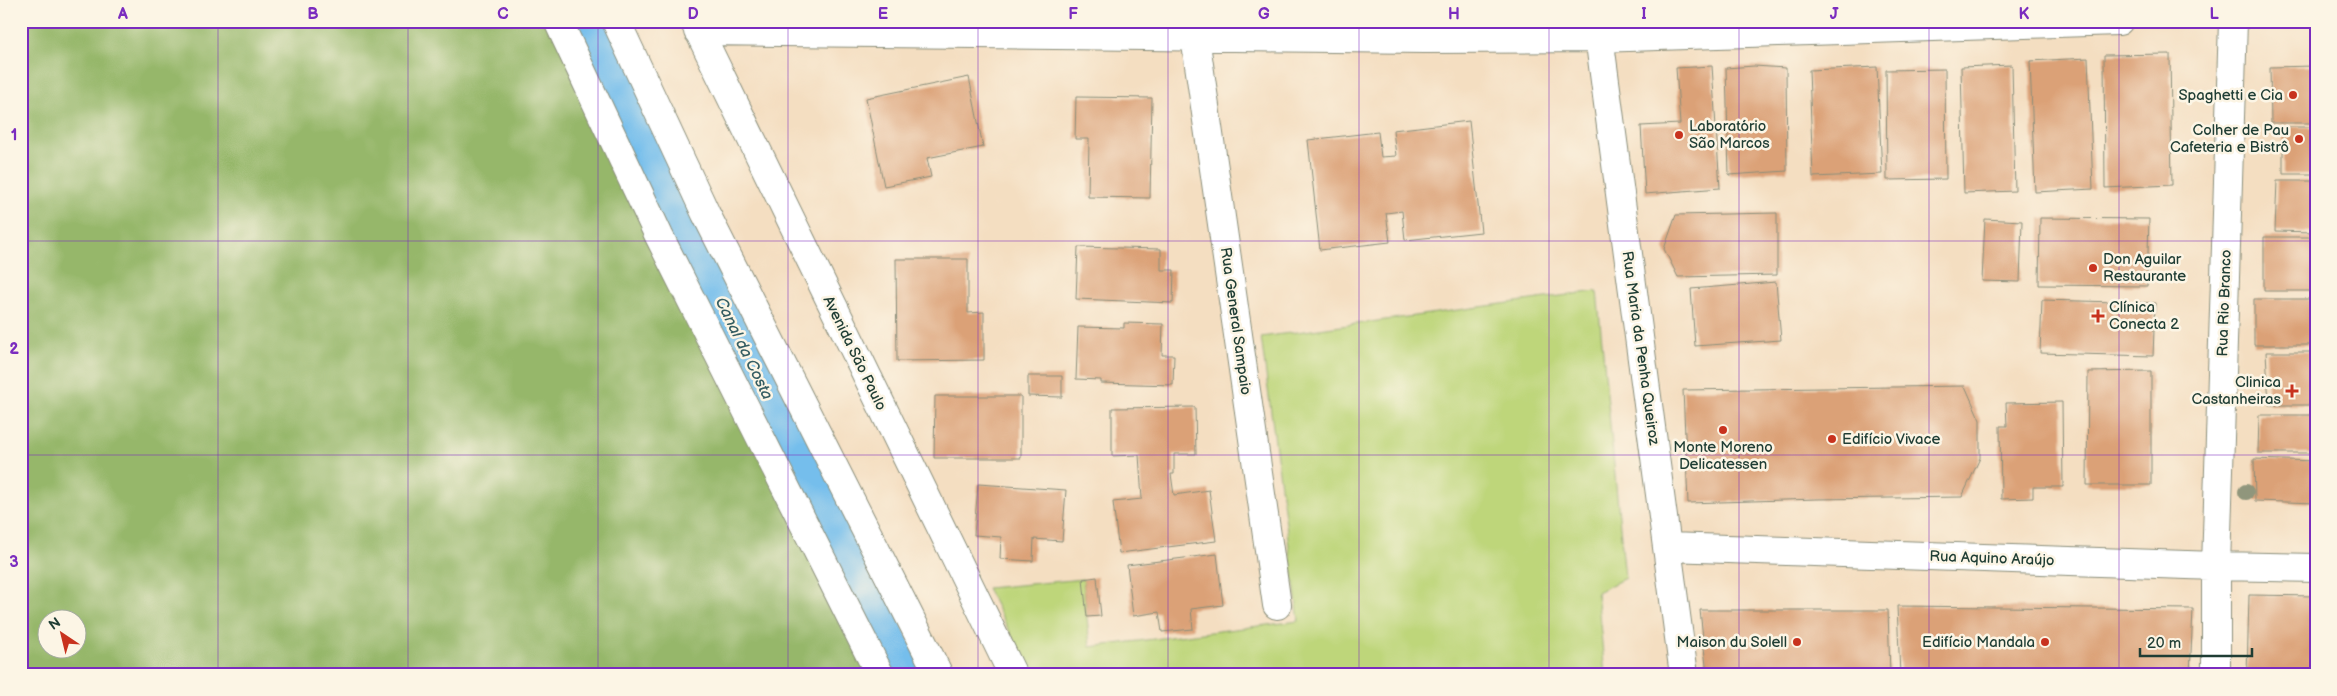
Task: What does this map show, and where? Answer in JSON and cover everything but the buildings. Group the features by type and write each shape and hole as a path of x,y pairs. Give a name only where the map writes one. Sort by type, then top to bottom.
{"street":[{"path":"558,21 659,236 880,675"},
{"path":"616,21 710,223 939,675"},
{"path":"696,26 1195,37 1425,39 1597,30 2119,21"},
{"name":"Rua Rio Branco","path":"2216,675 2216,566 2233,21"},
{"name":"Avenida São Paulo","path":"696,26 1013,675"},
{"name":"Rua Maria da Penha Queiroz","path":"1597,30 1669,547 1684,675"},
{"name":"Rua General Sampaio","path":"1195,37 1276,605"},
{"name":"Rua Aquino Araújo","path":"1669,547 2316,568"}],"green space":[{"path":"21,21 584,21 885,675 21,675"},
{"path":"1597,291 1625,578 1597,592 1605,675 1032,675 987,588 1083,579 1090,647 1299,621 1261,337"}],"waterway":[{"name":"Canal da Costa","path":"586,21 822,512 851,564 904,675"}],"place":[{"name":"Spaghetti e Cia","path":"2293,95"},
{"name":"Laboratório São Marcos","path":"1679,135"},
{"name":"Colher de Pau Cafeteria e Bistrô","path":"2299,139"},
{"name":"Don Aguilar Restaurante","path":"2093,268"},
{"name":"Clínica Conecta 2","path":"2098,316"},
{"name":"Clinica Castanheiras","path":"2292,391"},
{"name":"Monte Moreno Delicatessen","path":"1723,430"},
{"name":"Edifício Vivace","path":"1832,439"},
{"name":"Maison du Solell","path":"1797,642"},
{"name":"Edifício Mandala","path":"2045,642"}]}
